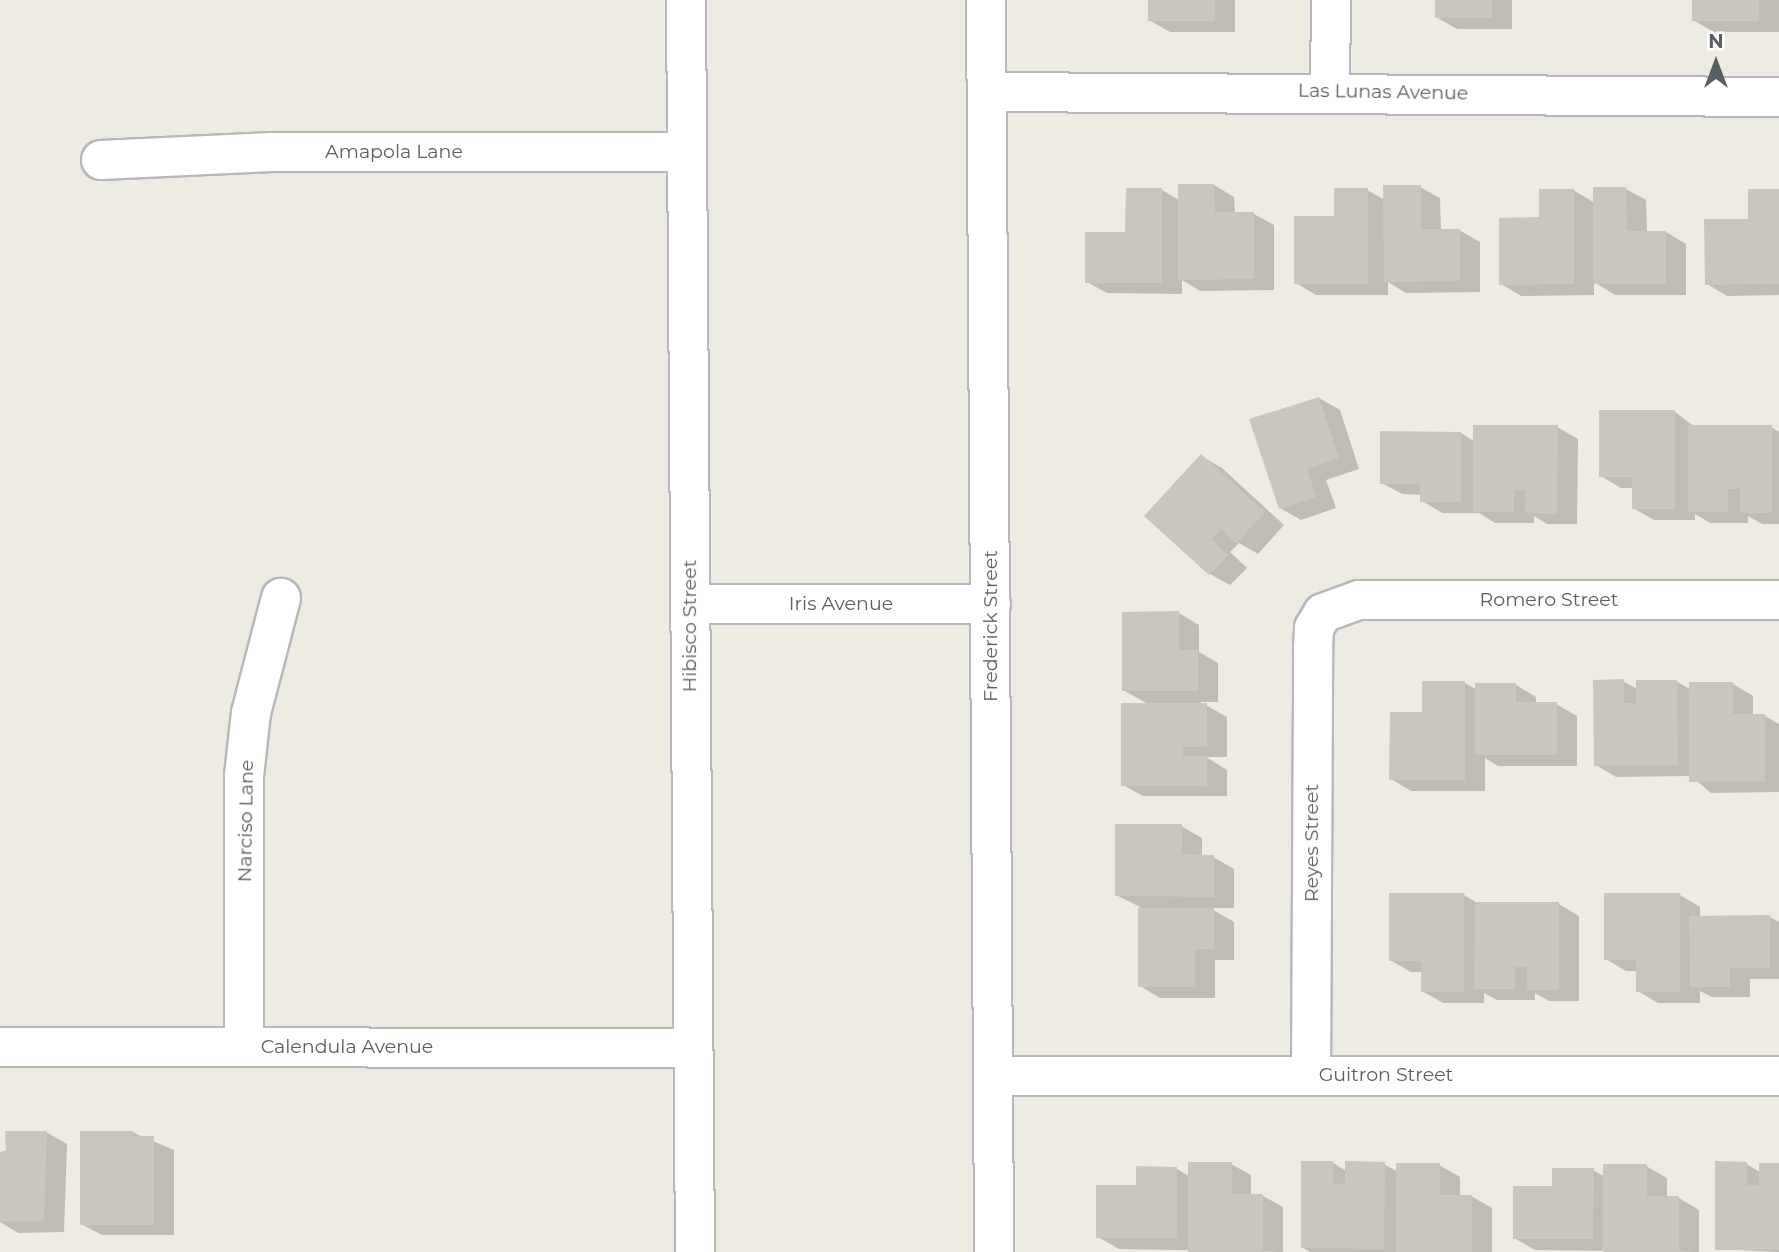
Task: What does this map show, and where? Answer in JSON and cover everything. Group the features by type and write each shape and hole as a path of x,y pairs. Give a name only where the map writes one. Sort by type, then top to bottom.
{"street":[{"name":"Hibisco Street","path":"686,0 695,1252"},
{"name":"Frederick Street","path":"986,0 994,1252"},
{"path":"1330,92 1331,0"},
{"name":"Las Lunas Avenue","path":"987,92 1330,92 1779,97"},
{"name":"Amapola Lane","path":"101,160 272,152 687,152"},
{"name":"Narciso Lane","path":"244,1047 244,776 251,713 281,598"},
{"name":"Romero Street","path":"1323,613 1359,600 1779,600"},
{"name":"Iris Avenue","path":"690,604 991,604"},
{"name":"Reyes Street","path":"1311,1075 1313,648 1314,628 1323,613"},
{"name":"Calendula Avenue","path":"0,1047 693,1048"},
{"name":"Guitron Street","path":"993,1076 1779,1076"}],"building":[{"path":"1148,0 1215,0 1215,21 1148,21"},
{"path":"1435,0 1492,0 1492,18 1435,18"},
{"path":"1692,0 1759,0 1759,21 1692,21"},
{"path":"1178,184 1214,184 1215,212 1254,212 1254,279 1178,280"},
{"path":"1383,185 1421,185 1421,229 1460,229 1460,281 1384,282"},
{"path":"1593,187 1626,187 1627,231 1666,231 1666,284 1593,284"},
{"path":"1126,188 1162,188 1162,283 1085,283 1085,232 1125,232"},
{"path":"1334,188 1368,188 1368,284 1294,284 1294,216 1334,216"},
{"path":"1539,189 1574,189 1574,284 1499,285 1499,218 1539,217"},
{"path":"1748,189 1779,189 1779,284 1705,285 1704,219 1748,219"},
{"path":"1319,397 1339,458 1307,469 1316,497 1279,509 1249,419"},
{"path":"1599,410 1675,410 1675,509 1632,509 1632,477 1599,477"},
{"path":"1473,425 1558,425 1557,514 1525,513 1526,490 1514,490 1514,512 1473,512"},
{"path":"1688,425 1772,425 1772,513 1740,513 1740,489 1728,489 1728,512 1688,512"},
{"path":"1380,431 1461,432 1461,502 1420,502 1420,484 1380,484"},
{"path":"1201,454 1265,512 1236,544 1221,529 1211,539 1228,555 1209,575 1144,516"},
{"path":"1179,611 1179,650 1198,650 1198,691 1122,691 1122,612"},
{"path":"1624,679 1624,703 1636,703 1636,680 1677,680 1678,765 1594,766 1593,680"},
{"path":"1422,681 1465,681 1465,780 1389,780 1390,712 1422,712"},
{"path":"1689,682 1733,682 1733,714 1765,714 1765,781 1689,782"},
{"path":"1475,683 1516,683 1516,702 1557,702 1557,755 1475,755"},
{"path":"1121,703 1207,703 1207,747 1183,747 1183,756 1207,756 1207,786 1121,786"},
{"path":"1115,824 1182,824 1182,854 1214,855 1214,897 1115,896"},
{"path":"1389,893 1464,893 1464,992 1421,992 1421,961 1389,961"},
{"path":"1604,893 1680,893 1680,992 1636,992 1636,960 1604,960"},
{"path":"1475,902 1559,902 1559,990 1527,990 1527,967 1515,967 1515,989 1474,989"},
{"path":"1138,908 1214,908 1214,949 1195,949 1195,987 1138,987"},
{"path":"1770,915 1770,968 1730,968 1730,987 1690,987 1689,916"},
{"path":"5,1131 47,1131 44,1221 0,1222 0,1152 6,1151"},
{"path":"80,1131 133,1131 133,1136 154,1136 154,1225 80,1225"},
{"path":"1301,1161 1333,1161 1333,1184 1345,1184 1345,1161 1385,1162 1384,1249 1301,1248"},
{"path":"1715,1161 1747,1162 1747,1185 1759,1185 1759,1163 1779,1163 1779,1250 1715,1250"},
{"path":"1188,1162 1232,1162 1232,1194 1263,1194 1263,1252 1188,1252"},
{"path":"1396,1163 1440,1163 1440,1195 1472,1195 1472,1252 1396,1252"},
{"path":"1603,1164 1647,1164 1647,1196 1679,1196 1679,1252 1603,1252"},
{"path":"1136,1166 1177,1167 1177,1238 1096,1238 1096,1185 1136,1185"},
{"path":"1552,1168 1594,1168 1593,1239 1513,1239 1513,1186 1552,1186"}]}
